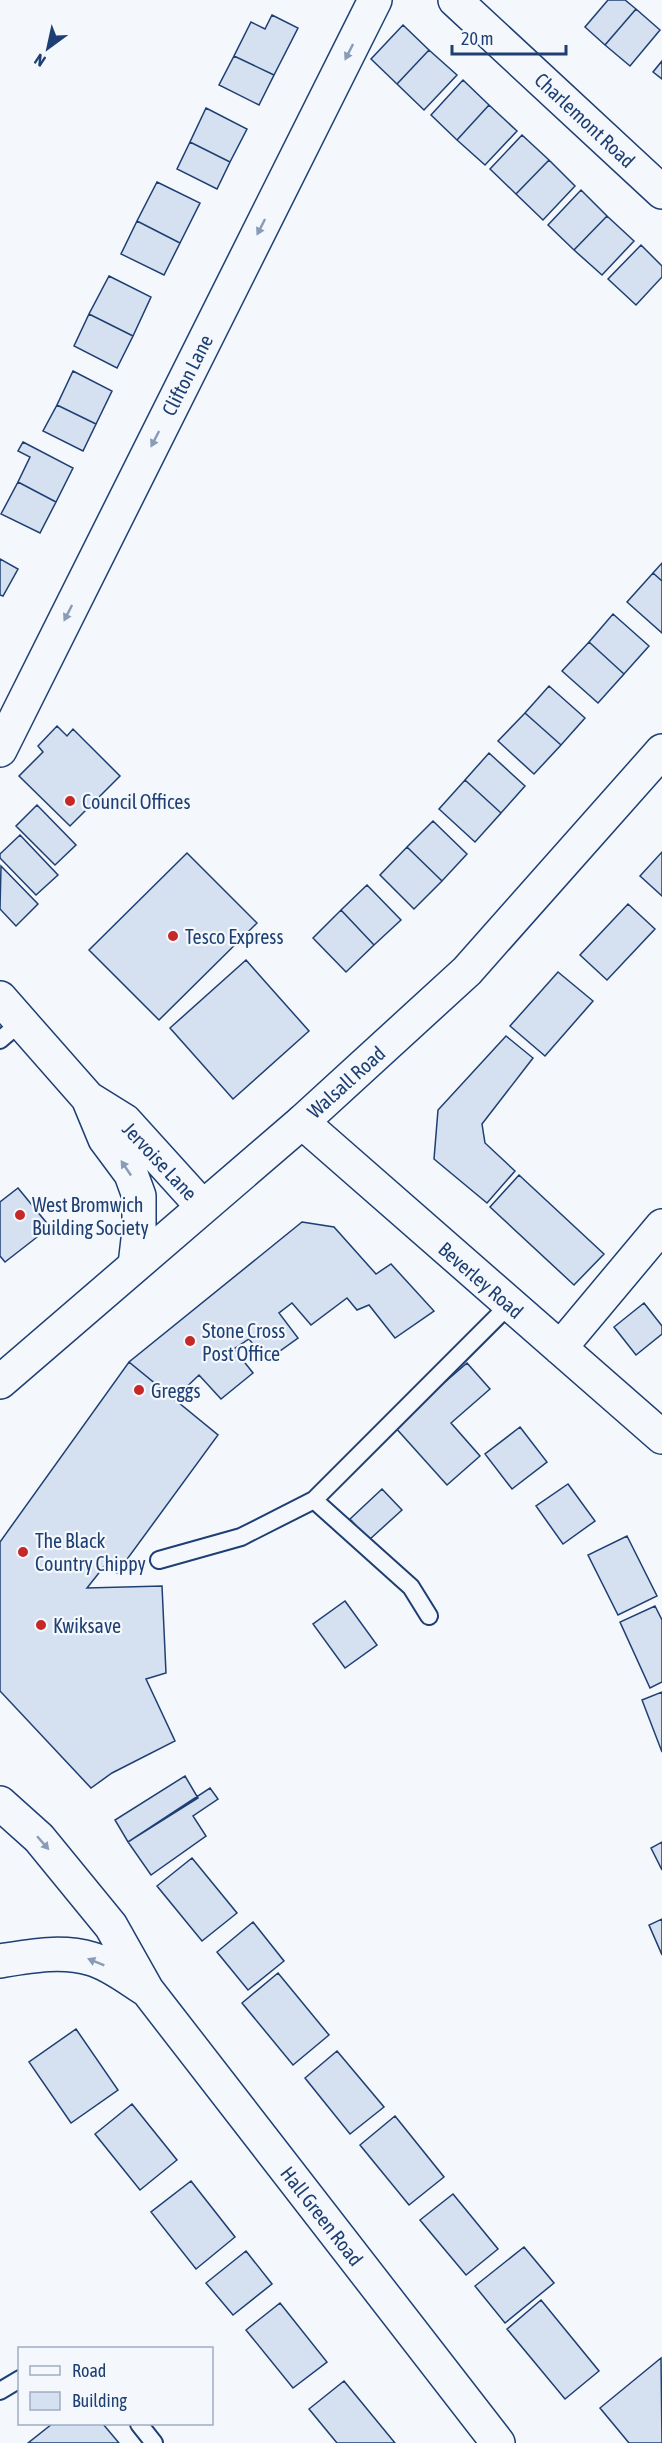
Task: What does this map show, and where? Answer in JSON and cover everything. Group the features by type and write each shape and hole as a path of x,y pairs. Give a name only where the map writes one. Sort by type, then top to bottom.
{"street":[{"name":"Clifton Lane","path":"0,750 375,0"},
{"name":"Charlemont Road","path":"455,0 662,192"},
{"name":"Walsall Road","path":"0,1382 302,1122 467,971 662,751"},
{"name":"Jervoise Lane","path":"7,1020 87,1098 125,1121 202,1206"},
{"name":"Jervoise Lane","path":"87,1098 105,1139 131,1174 139,1196 139,1231 135,1265"},
{"name":"Beverley Road","path":"302,1122 662,1437"},
{"path":"561,1348 662,1226"},
{"name":"Hall Green Road","path":"0,1803 39,1838 111,1926 147,1990 498,2443"},
{"name":"Hall Green Road","path":"0,1961 48,1954 94,1959 147,1990"}],"lane":[{"path":"159,1560 241,1537 314,1500 509,1305"},
{"path":"314,1500 411,1587 429,1616"},
{"path":"0,2391 18,2380"},
{"path":"140,2425 154,2443"}],"building":[{"path":"608,0 625,0 636,9 605,45 585,27"},
{"path":"636,9 660,30 630,66 605,45"},
{"path":"272,15 298,28 274,75 234,56 251,22 265,29"},
{"path":"403,25 429,50 397,84 371,59"},
{"path":"429,50 457,75 424,110 397,84"},
{"path":"234,56 274,75 259,105 219,85"},
{"path":"662,61 662,79 653,72"},
{"path":"463,80 489,105 457,140 431,115"},
{"path":"489,105 517,131 485,165 457,140"},
{"path":"206,108 247,129 230,162 190,142"},
{"path":"522,135 549,160 516,194 490,169"},
{"path":"190,142 230,162 217,189 177,169"},
{"path":"549,160 575,186 543,220 516,194"},
{"path":"157,182 200,203 180,243 137,221"},
{"path":"581,190 607,216 574,250 548,225"},
{"path":"607,216 634,241 602,275 574,250"},
{"path":"137,221 180,243 164,275 121,254"},
{"path":"641,245 662,266 662,277 636,305 608,279"},
{"path":"109,276 151,297 133,336 89,314"},
{"path":"89,314 133,336 117,368 74,346"},
{"path":"73,371 112,391 96,424 57,405"},
{"path":"57,405 96,424 83,451 43,431"},
{"path":"23,442 73,468 56,502 18,482 30,457 18,451"},
{"path":"18,482 56,502 40,533 1,514"},
{"path":"0,559 18,569 3,596 0,595"},
{"path":"662,563 662,581 653,573"},
{"path":"653,573 662,581 662,633 627,602"},
{"path":"613,614 649,646 624,674 589,642"},
{"path":"589,642 624,674 598,703 562,671"},
{"path":"549,686 585,718 561,745 525,713"},
{"path":"525,713 561,745 534,774 498,741"},
{"name":"Council Offices","path":"57,726 67,736 73,729 120,776 70,826 19,776 43,752 38,746"},
{"path":"489,753 525,786 501,813 465,780"},
{"path":"465,780 501,813 475,842 439,809"},
{"path":"37,805 76,845 55,865 16,826"},
{"path":"433,821 467,854 442,881 407,847"},
{"path":"20,835 58,875 36,895 0,858 0,854"},
{"path":"407,847 442,881 414,909 380,875"},
{"path":"662,852 662,896 640,876"},
{"name":"Tesco Express","path":"187,853 257,923 159,1020 89,950"},
{"path":"1,866 38,904 16,926 0,909"},
{"path":"367,885 401,920 374,945 341,910"},
{"path":"628,904 655,929 607,980 580,955"},
{"path":"341,910 374,945 346,972 313,938"},
{"path":"246,960 309,1031 233,1099 170,1028"},
{"path":"558,972 593,1001 545,1056 510,1026"},
{"path":"506,1036 533,1058 482,1124 485,1143 515,1171 487,1203 434,1159 438,1110"},
{"path":"519,1175 604,1254 574,1285 490,1207"},
{"name":"West Bromwich Building Society","path":"18,1188 50,1227 5,1262 0,1256 0,1202"},
{"path":"302,1222 334,1227 376,1274 391,1264 434,1311 395,1338 369,1305 357,1310 347,1298 311,1325 292,1303 279,1313 298,1338 266,1361 249,1339 234,1349 253,1373 221,1399 199,1375 174,1399 129,1362"},
{"path":"644,1303 662,1326 662,1334 636,1355 614,1327"},
{"path":"129,1362 218,1435 117,1573 106,1564 87,1588 162,1586 166,1673 146,1679 175,1741 112,1773 91,1788 0,1691 0,1542"},
{"path":"467,1363 490,1389 451,1423 480,1456 447,1485 394,1426"},
{"path":"520,1427 547,1462 512,1489 485,1454"},
{"path":"568,1484 595,1521 563,1544 536,1506"},
{"path":"382,1489 402,1510 369,1540 350,1519"},
{"path":"627,1536 657,1596 618,1615 588,1555"},
{"path":"345,1601 377,1645 345,1668 313,1624"},
{"path":"655,1606 662,1620 662,1682 650,1688 620,1622"},
{"path":"662,1692 662,1752 642,1700"},
{"path":"185,1776 198,1798 128,1842 115,1820"},
{"path":"210,1788 218,1799 193,1816 206,1836 151,1875 128,1842"},
{"path":"662,1842 662,1870 651,1848"},
{"path":"192,1858 237,1913 202,1941 157,1886"},
{"path":"662,1919 662,1955 649,1925"},
{"path":"253,1922 284,1961 248,1990 217,1952"},
{"path":"278,1973 329,2035 293,2065 242,2003"},
{"path":"76,2029 118,2090 71,2123 29,2062"},
{"path":"337,2051 384,2107 350,2134 305,2078"},
{"path":"132,2104 177,2160 140,2190 95,2134"},
{"path":"395,2116 444,2177 409,2205 360,2145"},
{"path":"191,2181 235,2237 196,2269 151,2212"},
{"path":"453,2194 498,2249 466,2275 420,2220"},
{"path":"524,2247 554,2283 505,2323 475,2286"},
{"path":"246,2251 272,2284 233,2315 206,2283"},
{"path":"541,2300 599,2371 565,2399 507,2329"},
{"path":"280,2303 327,2362 293,2388 246,2330"},
{"path":"661,2358 662,2443 629,2443 600,2408"},
{"path":"344,2381 395,2443 337,2443 309,2409"},
{"path":"51,2425 104,2425 119,2443 28,2443"}],"place":[{"name":"Council Offices","path":"70,801"},
{"name":"Tesco Express","path":"173,936"},
{"name":"West Bromwich Building Society","path":"20,1215"},
{"name":"Stone Cross Post Office","path":"190,1341"},
{"name":"Greggs","path":"139,1390"},
{"name":"The Black Country Chippy","path":"23,1552"},
{"name":"Kwiksave","path":"41,1625"}]}
